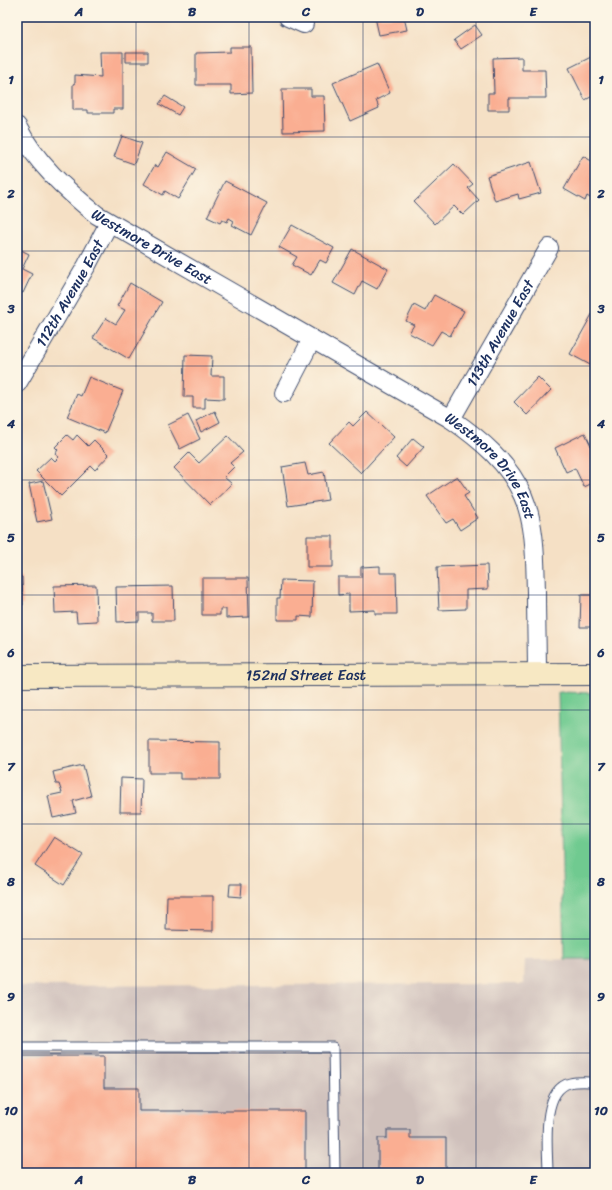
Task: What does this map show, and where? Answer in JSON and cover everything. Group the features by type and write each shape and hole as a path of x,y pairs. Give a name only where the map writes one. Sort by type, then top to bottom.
{"main road":[{"name":"152nd Street East","path":"17,676 595,674"}],"street":[{"name":"Westmore Drive East","path":"17,126 22,136 53,177 82,203 109,223 451,419 477,436 493,452 515,481 523,497 535,544 537,674"},
{"name":"112th Avenue East","path":"17,384 87,265 109,223"},
{"name":"113th Avenue East","path":"451,419 549,248"},
{"path":"284,393 312,339"}],"lane":[{"path":"17,1047 333,1047 335,1173"},
{"path":"548,1173 548,1110 555,1093 569,1083 595,1082"}],"shaded area":[{"path":"595,959 595,1173 17,1173 17,986 524,984 525,960"}],"green space":[{"path":"558,692 595,693 595,959 564,959"}],"building":[{"path":"375,17 404,17 407,30 379,35"},
{"path":"475,25 482,35 461,49 454,40"},
{"path":"230,47 251,47 252,93 231,94 231,85 196,85 196,53 230,52"},
{"path":"100,52 123,52 123,109 113,109 113,113 88,113 88,110 73,110 73,84 75,83 75,75 101,77"},
{"path":"126,52 148,52 148,62 126,62"},
{"path":"595,55 595,95 585,100 569,68"},
{"path":"522,57 522,70 545,70 546,98 509,98 509,110 488,110 488,93 494,93 493,58"},
{"path":"377,64 390,93 376,100 379,108 350,121 333,83"},
{"path":"282,89 311,89 311,96 324,96 325,131 283,132"},
{"path":"165,96 183,107 178,115 159,104"},
{"path":"122,136 142,143 134,164 114,157"},
{"path":"167,152 196,169 178,199 165,191 163,195 144,184 155,165 158,167"},
{"path":"583,156 595,163 595,201 587,196 585,201 564,189"},
{"path":"531,162 541,193 519,199 518,194 495,201 487,176"},
{"path":"454,164 473,184 468,188 479,200 463,215 454,206 435,224 414,202"},
{"path":"225,181 267,203 251,235 232,225 234,221 229,218 227,222 222,220 220,223 207,217"},
{"path":"292,225 334,248 326,263 320,260 311,275 292,265 297,257 279,247"},
{"path":"17,248 29,254 22,269 32,274 23,293 17,290"},
{"path":"352,249 388,269 377,289 362,281 355,295 333,283"},
{"path":"130,283 162,302 129,359 93,338 106,318 116,324 125,310 117,306"},
{"path":"434,295 464,311 450,336 441,331 432,345 409,333 414,325 406,321 414,305 425,311"},
{"path":"595,309 595,365 594,367 570,354"},
{"path":"185,355 212,356 211,376 224,376 224,399 205,398 205,408 193,408 193,397 184,397"},
{"path":"89,377 123,391 105,433 67,417 77,394 81,396"},
{"path":"538,377 551,390 527,415 514,402"},
{"path":"215,411 220,422 201,432 196,421"},
{"path":"367,412 394,437 361,473 329,443 349,422 353,426"},
{"path":"188,415 200,439 180,449 168,425"},
{"path":"585,433 593,450 595,449 595,482 584,487 575,468 566,472 555,448"},
{"path":"67,435 73,440 77,435 88,446 94,440 109,455 95,470 91,466 61,496 36,471 51,457 55,461 59,457 55,454 58,450 55,447"},
{"path":"228,436 243,452 230,463 234,467 224,477 232,484 210,505 174,468 189,453 199,463"},
{"path":"413,438 424,447 406,467 396,458"},
{"path":"305,463 308,475 324,472 328,500 288,506 282,467"},
{"path":"457,476 469,493 464,496 478,518 460,530 453,519 446,523 427,496"},
{"path":"43,481 52,519 37,522 29,484"},
{"path":"592,503 595,503 595,524 592,524"},
{"path":"307,536 333,536 333,567 307,567"},
{"path":"487,565 488,589 466,590 466,609 439,610 437,567"},
{"path":"380,566 380,573 396,573 397,614 375,614 375,610 349,611 349,594 338,595 338,577 361,577 361,567"},
{"path":"17,577 22,577 23,605 17,605"},
{"path":"202,578 248,578 249,617 226,618 226,609 220,609 220,615 202,615"},
{"path":"281,580 313,581 312,617 298,616 298,620 277,620 277,598 280,598"},
{"path":"96,585 97,621 77,622 76,612 55,613 54,586"},
{"path":"173,586 174,621 152,621 152,613 139,613 139,621 117,622 116,587"},
{"path":"581,595 595,595 595,627 580,627"},
{"path":"149,741 220,742 220,779 180,779 180,773 149,773"},
{"path":"83,765 91,796 73,801 76,813 53,818 48,796 62,793 59,784 56,784 53,772"},
{"path":"121,778 142,779 141,812 120,812"},
{"path":"54,837 83,855 64,885 35,866"},
{"path":"230,884 242,884 241,897 229,896"},
{"path":"167,896 213,896 213,931 166,930"},
{"path":"17,1056 104,1056 104,1088 139,1088 139,1111 305,1111 305,1173 17,1173"},
{"path":"387,1130 410,1130 410,1138 446,1138 446,1170 378,1171 378,1138 387,1138"}]}
